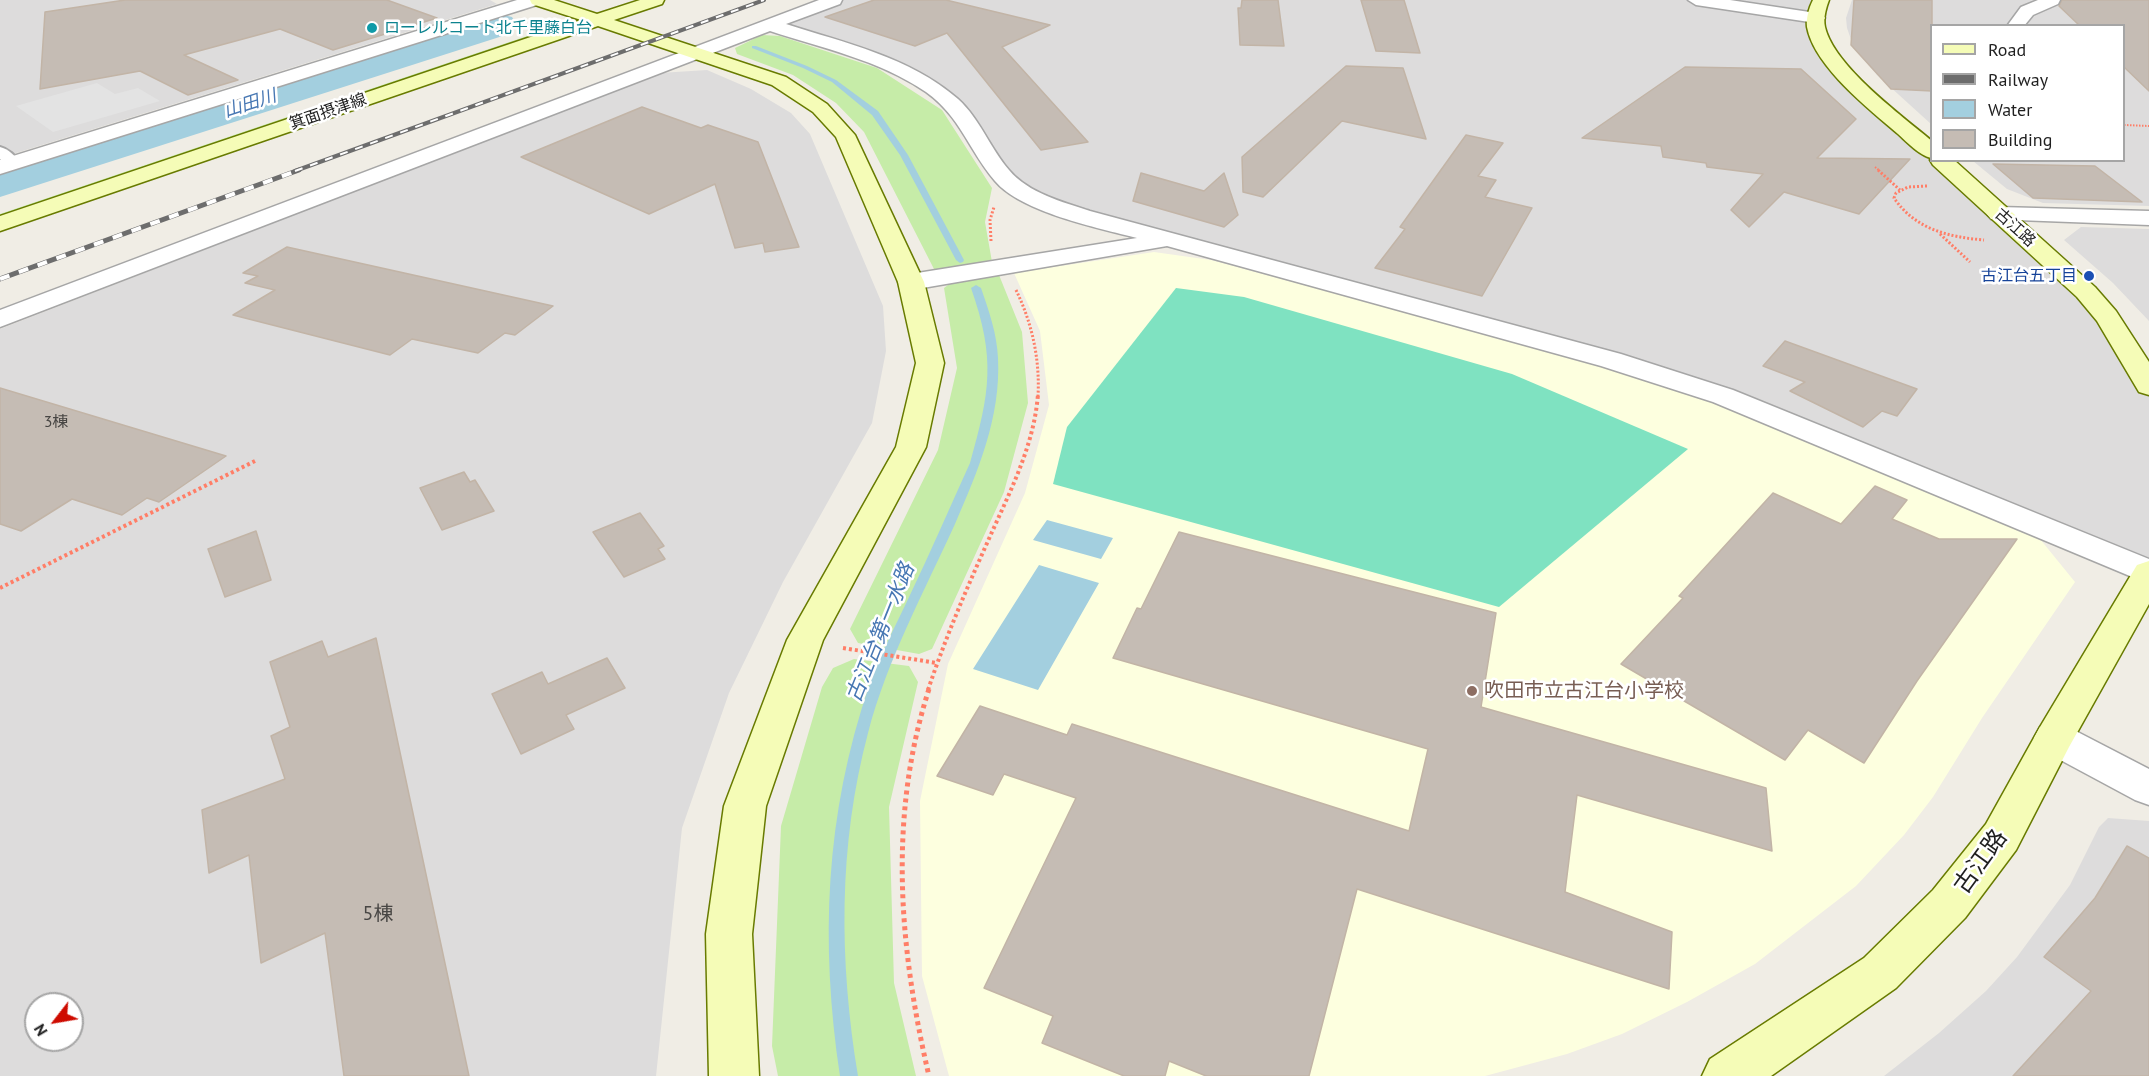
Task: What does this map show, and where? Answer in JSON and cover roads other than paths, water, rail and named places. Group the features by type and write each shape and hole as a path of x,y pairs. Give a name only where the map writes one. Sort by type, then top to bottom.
{"street":[{"path":"4,160 536,0 699,52 779,81 820,108 845,135 911,282 930,363 911,447 805,640 745,806 729,934 734,1076"},
{"name":"箕面摂津線","path":"0,224 591,17 624,0"},
{"name":"箕面摂津線","path":"0,208 591,17 656,0"},
{"path":"0,319 834,0"},
{"path":"1696,0 1819,9 1820,37 1835,63 1930,150"},
{"path":"2017,24 2027,11 2052,0"},
{"path":"770,25 885,64 918,79 953,105 1002,178 1035,198 1082,216 1611,360 1723,396 2149,572"},
{"name":"古江路","path":"1943,162 2086,291 2108,317 2149,386"},
{"path":"1999,213 2149,218"},
{"path":"911,282 1169,241"},
{"name":"古江路","path":"1727,1076 1880,973 1949,904 2001,837 2054,738 2149,572"},
{"path":"2054,738 2149,788"}],"water":[{"path":"1047,520 1113,538 1101,559 1033,540"},
{"path":"1039,565 1099,583 1038,690 973,669"}],"waterway":[{"name":"山田川","path":"0,183 499,25"},
{"name":"古江台第一水路","path":"754,47 834,81 875,113 904,155 960,260"},
{"name":"古江台第一水路","path":"849,1076 841,1028 835,929 842,830 861,733 876,686 887,657 976,463 983,438 994,376 990,335 976,288"}],"railway":[{"path":"295,171 764,0"},
{"path":"0,279 299,170"}],"place":[{"name":"ローレルコート北千里藤白台","path":"372,28"},
{"name":"古江台五丁目","path":"2089,276"},
{"name":"吹田市立古江台小学校","path":"1472,691"}]}
